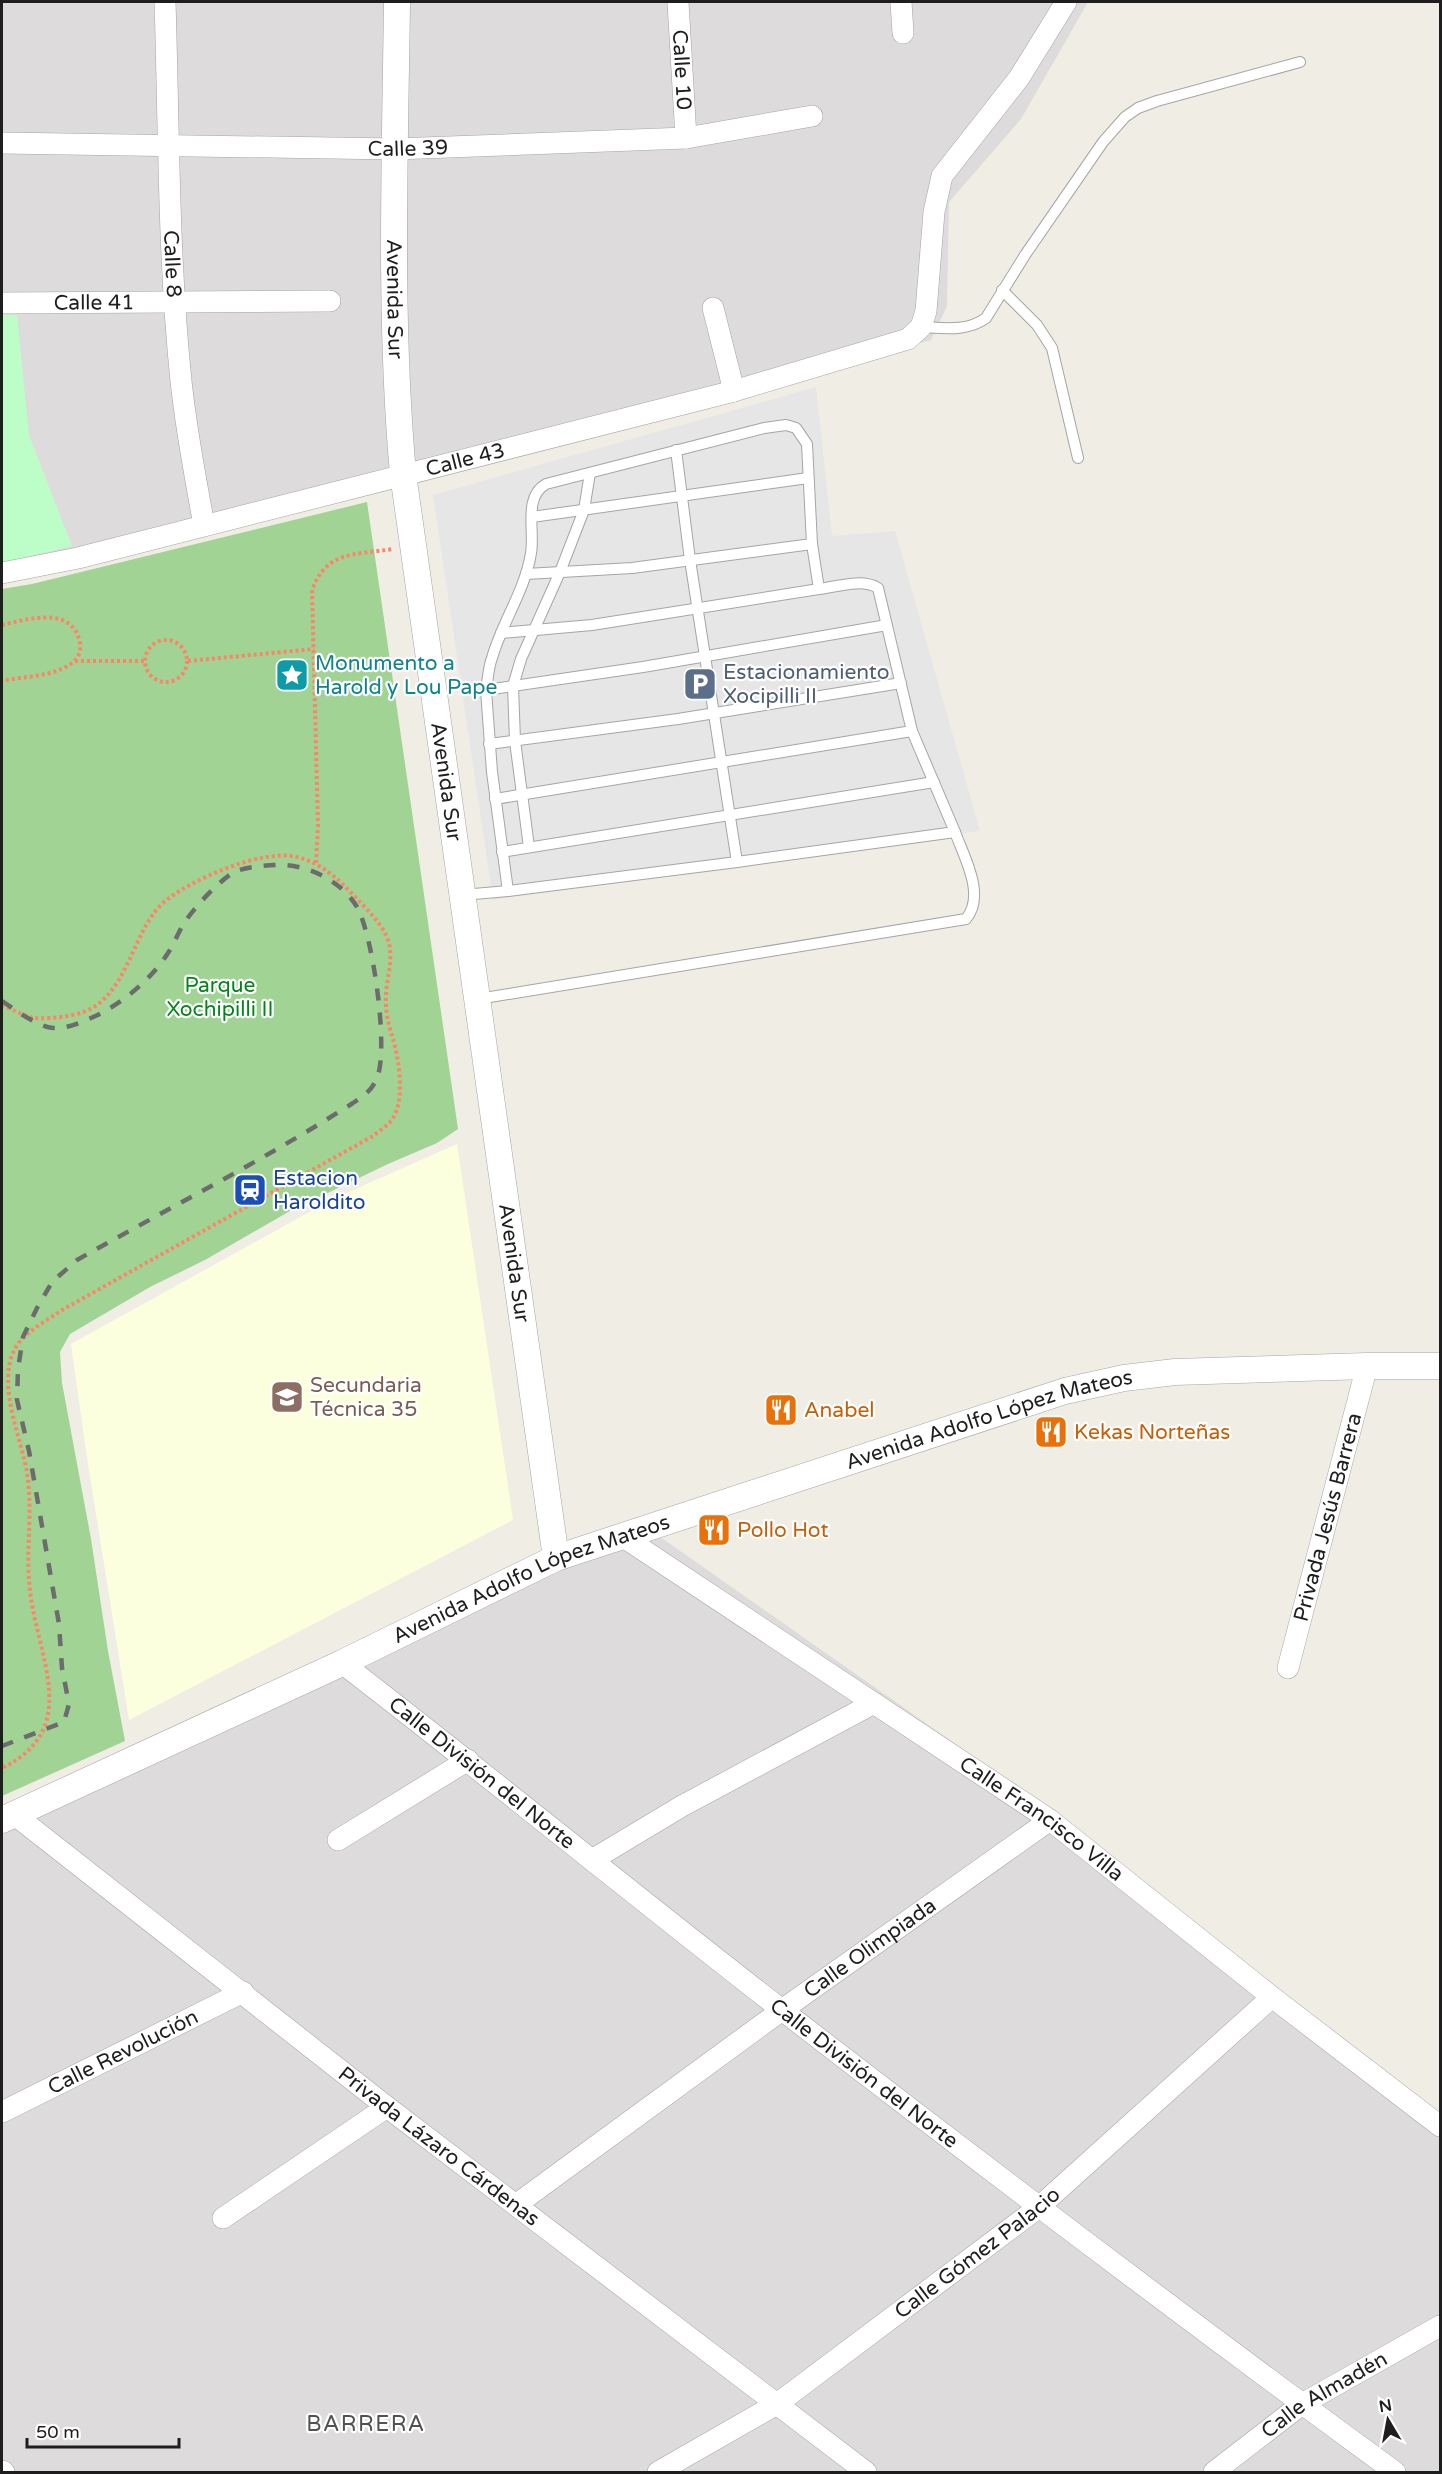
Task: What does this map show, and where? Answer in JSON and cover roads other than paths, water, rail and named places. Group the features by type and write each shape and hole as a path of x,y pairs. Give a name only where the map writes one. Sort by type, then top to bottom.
{"street":[{"name":"Calle 8","path":"165,2 174,301 181,381 192,463 204,525"},
{"name":"Avenida Sur","path":"398,2 395,149 397,363 403,474 556,1558"},
{"name":"Calle 10","path":"678,2 686,138"},
{"path":"901,2 903,33"},
{"path":"921,327 926,311 934,212 942,176 1019,78 1066,2"},
{"name":"Calle 39","path":"2,142 395,149 686,138 812,116"},
{"name":"Calle 41","path":"2,303 330,302"},
{"path":"713,308 734,391"},
{"name":"Calle 43","path":"2,573 78,558 734,391 897,343 914,335 921,327"},
{"name":"Privada Jesús Barrera","path":"1288,1668 1367,1366"},
{"name":"Avenida Adolfo López Mateos","path":"8,1818 342,1663 556,1558 1065,1391 1124,1378 1175,1372 1440,1366"},
{"name":"Calle Francisco Villa","path":"622,1536 1050,1820 1272,1997 1440,2126"},
{"name":"Calle División del Norte","path":"342,1663 468,1760 782,2010 1039,2207 1395,2472"},
{"path":"592,1860 682,1806 874,1703"},
{"path":"338,1840 468,1760"},
{"name":"Privada Lázaro Cárdenas","path":"8,1818 243,1992 387,2107 867,2472"},
{"name":"Calle Olimpiada","path":"517,2204 782,2010 1050,1820"},
{"name":"Calle Revolución","path":"2,2112 243,1992"},
{"name":"Calle Gómez Palacio","path":"658,2472 777,2404 1039,2207 1272,1997"},
{"path":"223,2218 387,2107"},
{"name":"Calle Almadén","path":"1214,2472 1302,2404 1440,2326"}],"lane":[{"path":"921,327 976,326 986,318 1002,290 1103,142 1125,117 1138,108 1157,101 1300,62"},
{"path":"1002,290 1037,325 1052,348 1078,458"},
{"path":"508,891 495,799 486,690 491,659 526,574 533,541 533,500 538,489 546,484 764,428 786,425 796,428 807,444 812,544 819,590"},
{"path":"676,450 697,610 737,862"},
{"path":"529,847 515,741 513,686 521,659 560,572 584,510 590,473"},
{"path":"532,517 808,478"},
{"path":"526,574 632,568 812,544"},
{"path":"477,999 966,919 973,911 975,894 955,832 912,731 881,596 878,588 871,583 592,625 501,633"},
{"path":"486,690 704,657 887,625"},
{"path":"489,744 713,714 901,683"},
{"path":"495,799 912,731"},
{"path":"502,852 933,782"},
{"path":"462,895 737,862 955,832"}],"railway":[{"path":"2,1001 26,1017 47,1027 67,1027 102,1013 123,999 153,973 168,953 189,917 225,879 246,868 286,865 310,870 332,881 350,897 357,907 363,921 373,965 381,1040 378,1075 374,1085 365,1095 285,1144 77,1260 52,1282 37,1308 23,1337 18,1369 17,1400 29,1451 59,1624 62,1668 69,1704 64,1722 2,1746"}],"place":[{"name":"Monumento a Harold y Lou Pape","path":"292,675"},
{"name":"Estacionamiento Xocipilli II","path":"700,684"},
{"name":"Estacion Haroldito","path":"250,1190"},
{"name":"Secundaria Técnica 35","path":"287,1397"},
{"name":"Anabel","path":"781,1410"},
{"name":"Kekas Norteñas","path":"1051,1432"},
{"name":"Pollo Hot","path":"714,1530"}],"district":[{"name":"BARRERA","path":"366,2424"}],"park label":[{"name":"Parque Xochipilli II","path":"220,997"}]}
